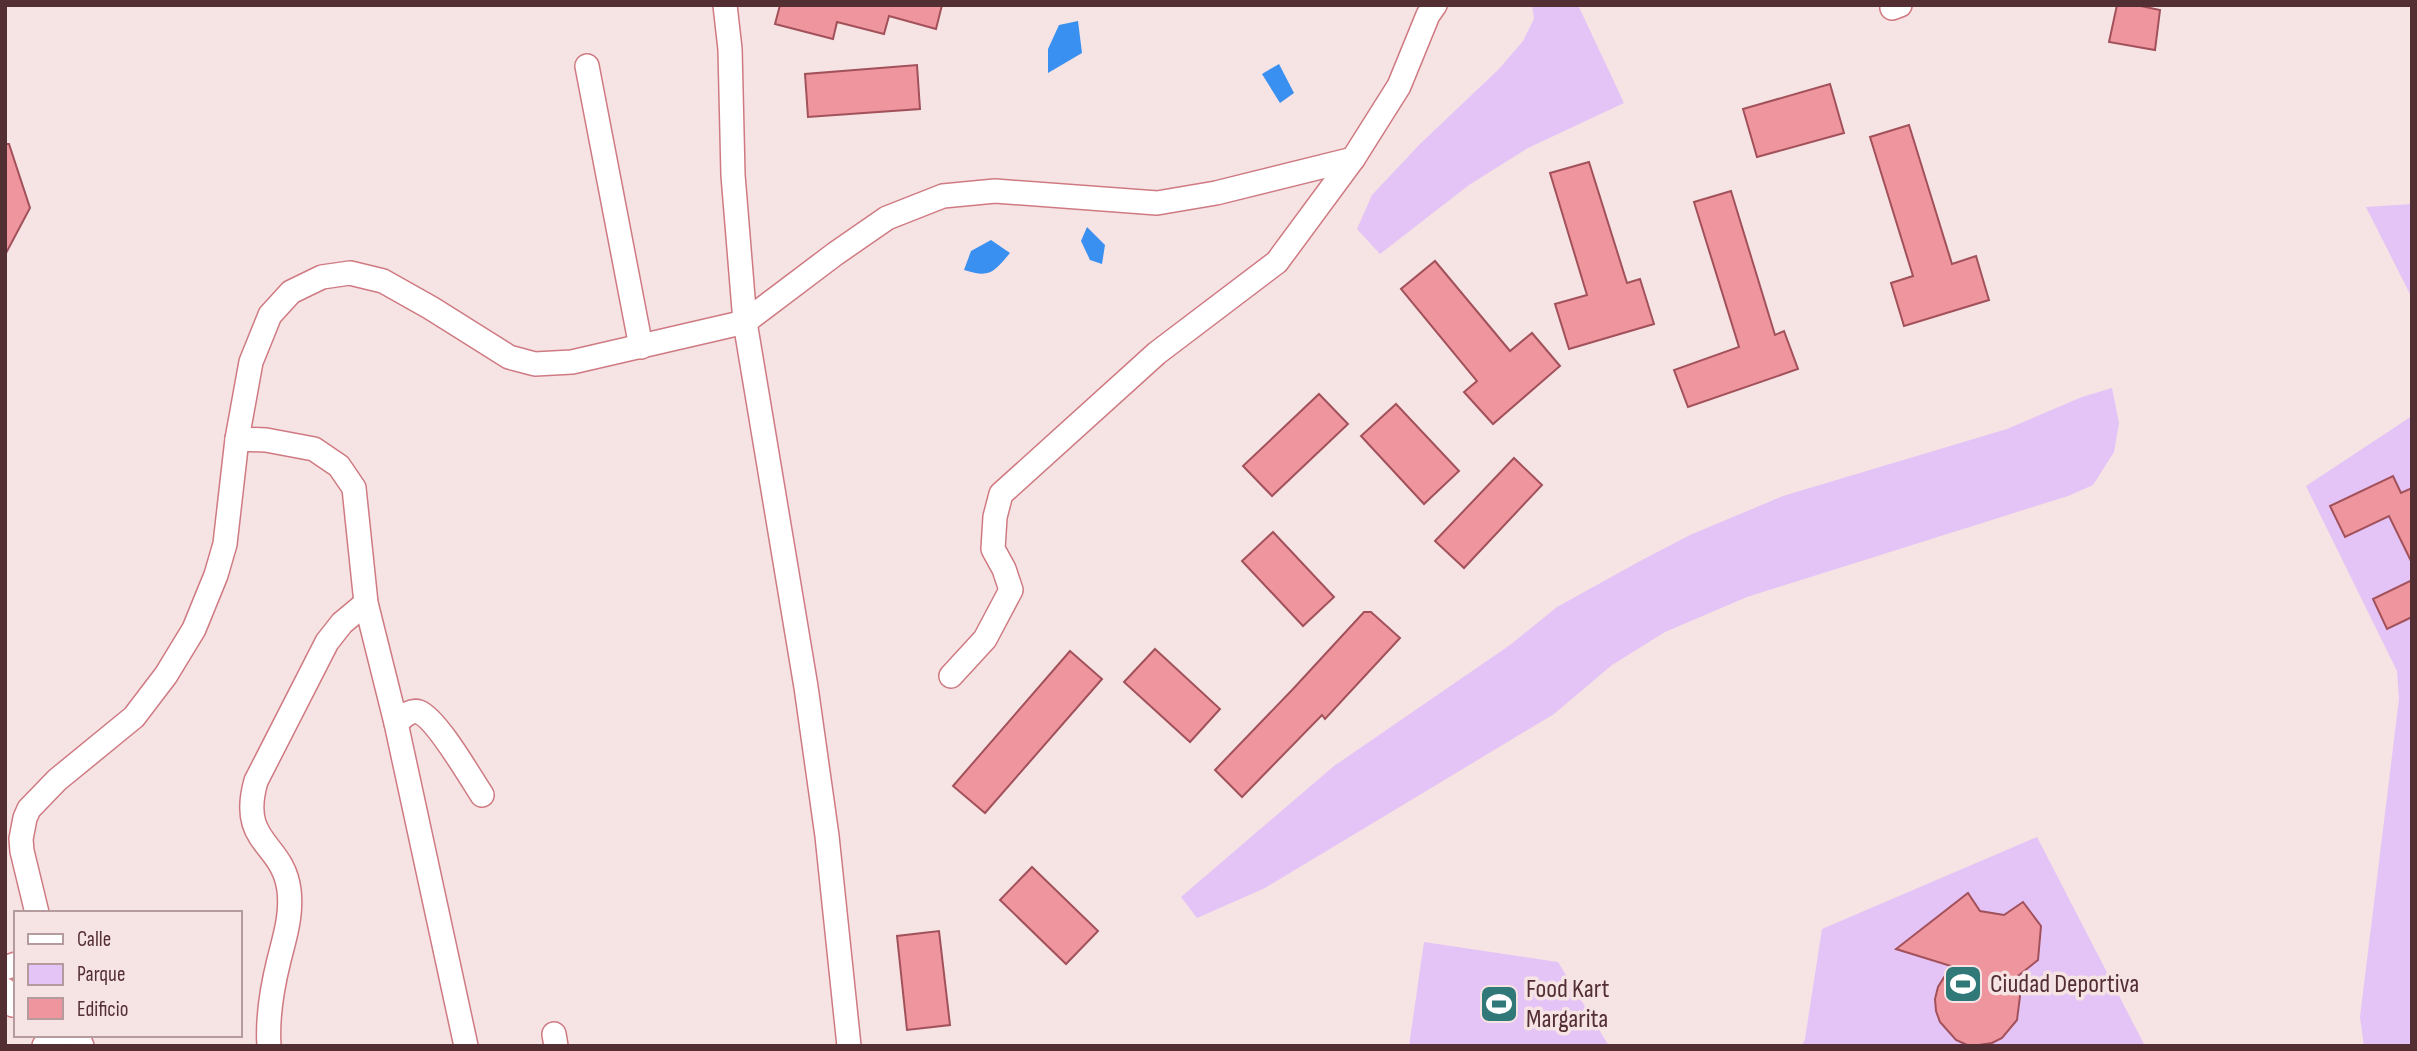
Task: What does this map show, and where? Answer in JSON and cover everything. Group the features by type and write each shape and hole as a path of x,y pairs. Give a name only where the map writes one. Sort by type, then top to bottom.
{"street":[{"path":"725,5 730,49 733,175 745,322 806,687 827,836 849,1046"},
{"path":"951,676 985,639 1011,590 993,549 995,517 1001,494 1157,352 1277,262 1353,159 1399,86 1428,8"},
{"path":"587,65 641,347"},
{"path":"37,911 20,839 29,808 57,780 134,717 181,653 205,605 225,544 237,439 251,362 270,315 291,292 322,277 350,273 383,281 431,307 509,357 536,363 572,362 745,322 887,218 943,195 995,191 1157,202 1216,193 1353,159"},
{"path":"237,439 266,440 314,449 332,459 354,488 366,603 396,723 466,1046"},
{"path":"269,1046 271,996 289,927 289,888 284,869 255,829 251,808 252,794 256,781 327,642 342,624 366,603"},
{"path":"396,723 407,713 419,712 428,718 442,734 482,795"}],"green space":[{"path":"1532,5 1578,5 1624,103 1528,148 1469,185 1380,254 1357,229 1372,195 1420,144 1499,69 1523,41 1534,19"},
{"path":"2412,204 2412,298 2366,207"},
{"path":"2112,388 2119,423 2114,452 2093,485 2068,496 1747,597 1665,632 1612,665 1554,714 1265,888 1197,918 1181,897 1334,766 1510,645 1557,607 1642,560 1690,535 1783,496 2007,429 2082,397"},
{"path":"2412,416 2412,1046 2364,1046 2360,1017 2399,699 2397,671 2306,486"},
{"name":"Ciudad Deportiva","path":"2037,837 2145,1046 1802,1046 1822,929"},
{"name":"Food Kart Margarita","path":"1424,942 1558,962 1609,1046 1409,1046"}],"water":[{"path":"1078,21 1082,53 1048,73 1048,49 1059,25"},
{"path":"1279,64 1294,93 1280,103 1262,74"},
{"path":"1087,227 1105,245 1102,264 1090,260 1081,241"},
{"path":"991,240 1010,253 1004,260 990,272 980,274 964,270 971,251"}],"building":[{"path":"780,5 942,5 936,29 889,16 884,34 837,22 833,39 775,24"},
{"path":"2117,5 2136,5 2160,10 2155,50 2109,42"},
{"path":"917,65 920,109 808,117 805,74"},
{"path":"1830,84 1844,133 1757,157 1743,109"},
{"path":"1909,125 1952,264 1976,256 1989,300 1904,326 1891,283 1913,276 1870,137"},
{"path":"5,144 9,144 30,208 5,255"},
{"path":"1589,162 1627,283 1640,279 1654,324 1569,349 1555,304 1587,295 1550,173"},
{"path":"1731,191 1775,335 1784,331 1798,369 1688,407 1674,370 1739,347 1694,202"},
{"path":"1435,261 1510,351 1532,333 1560,366 1493,424 1464,392 1477,381 1401,289"},
{"path":"1319,394 1348,424 1272,496 1243,466"},
{"path":"1396,404 1459,471 1424,504 1361,436"},
{"path":"1514,458 1542,485 1464,568 1435,541"},
{"path":"2393,476 2401,493 2412,488 2412,563 2389,516 2345,537 2330,506"},
{"path":"1273,532 1334,597 1303,626 1242,561"},
{"path":"2412,580 2412,617 2387,629 2373,599"},
{"path":"1364,612 1371,612 1400,638 1325,719 1322,715 1242,797 1215,770"},
{"path":"1155,649 1220,709 1190,742 1124,682"},
{"path":"1070,651 1102,679 985,813 953,786"},
{"path":"1032,867 1098,931 1066,964 1000,900"},
{"path":"1968,893 1980,911 2004,915 2023,902 2041,926 2038,960 2014,979 2020,996 2017,1020 2002,1038 1979,1045 1967,1045 1956,1040 1940,1022 1936,1011 1938,987 1951,966 1896,949"},
{"path":"939,931 950,1025 907,1030 897,936"}],"place":[{"name":"Ciudad Deportiva","path":"1963,984"},
{"name":"Food Kart Margarita","path":"1499,1004"}]}
